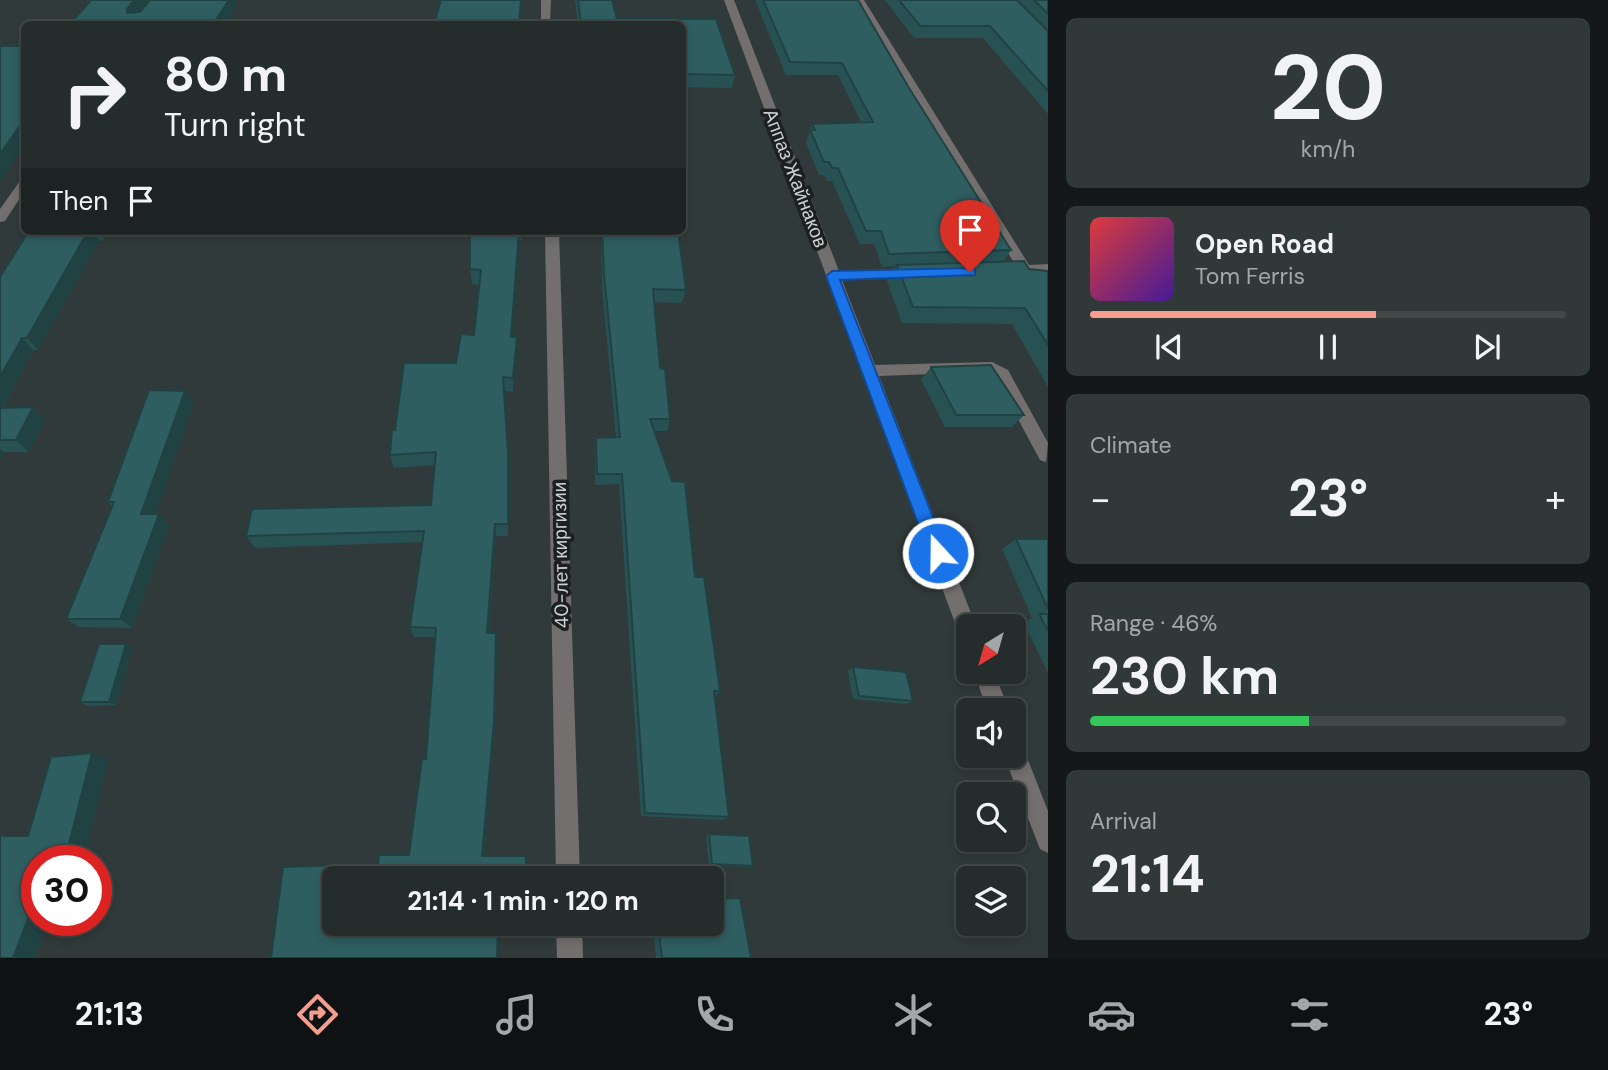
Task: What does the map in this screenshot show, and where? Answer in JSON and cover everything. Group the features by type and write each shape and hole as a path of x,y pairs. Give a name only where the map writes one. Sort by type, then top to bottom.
{"street":[{"path":"546,0 546,21"},
{"name":"Аппаз Жайнаков","path":"729,0 962,614"},
{"path":"859,0 1025,270"},
{"path":"0,218 21,188"},
{"name":"40-лет киргизии","path":"552,235 568,866"},
{"path":"998,271 1048,269"},
{"path":"832,276 929,273"},
{"path":"869,371 987,366 994,369 1002,374 1046,455"},
{"path":"1020,768 1048,841"},
{"path":"569,936 569,958"}],"building":[{"path":"91,0 134,0 127,13 140,12 150,0 229,0 215,21 73,21"},
{"path":"441,0 521,0 519,21 435,21"},
{"path":"578,0 612,0 617,19 716,19 735,75 686,74 686,21 581,21"},
{"path":"763,0 858,0 909,88 1011,250 889,254 881,231 866,231 838,168 832,168 829,162 824,162 810,130 815,130 812,124 873,122 842,63 790,62"},
{"path":"899,0 1017,0 1048,31 1048,91 990,26 920,26"},
{"path":"1034,0 1048,0 1048,14"},
{"path":"0,46 21,46 21,124 0,154"},
{"path":"26,235 86,235 27,338 22,338 0,377 0,277"},
{"path":"470,235 519,235 511,337 517,337 513,378 503,377 508,454 508,524 495,524 487,633 496,633 494,721 482,856 526,856 526,866 322,866 322,936 498,936 497,958 271,958 283,867 378,864 379,855 409,855 422,759 426,759 436,628 410,627 424,531 246,536 252,509 431,505 436,452 390,455 404,363 456,363 461,334 474,335 481,270 470,269"},
{"path":"602,235 679,235 686,290 653,289 660,368 665,369 670,419 650,419 672,481 685,482 695,577 704,577 720,691 714,691 729,817 645,813 622,474 597,474 596,438 620,437"},
{"path":"1024,261 1029,269 1048,271 1048,345 1025,308 913,307 897,265"},
{"path":"991,365 1024,415 956,415 931,367"},
{"path":"149,390 185,391 141,514 159,514 120,619 66,619 114,502 108,502"},
{"path":"33,407 16,440 0,440 0,408"},
{"path":"1016,539 1048,539 1048,609"},
{"path":"1039,614 1048,614 1048,631"},
{"path":"99,644 126,644 109,702 80,702"},
{"path":"853,667 906,672 913,701 859,696"},
{"path":"92,753 69,844 21,845 21,936 13,958 0,958 0,836 28,836 51,757"},
{"path":"709,834 749,836 753,866 712,864"},
{"path":"740,898 751,958 662,958 659,936 724,936 724,899"}],"route":[{"path":"938,553 832,276 970,272"}]}
